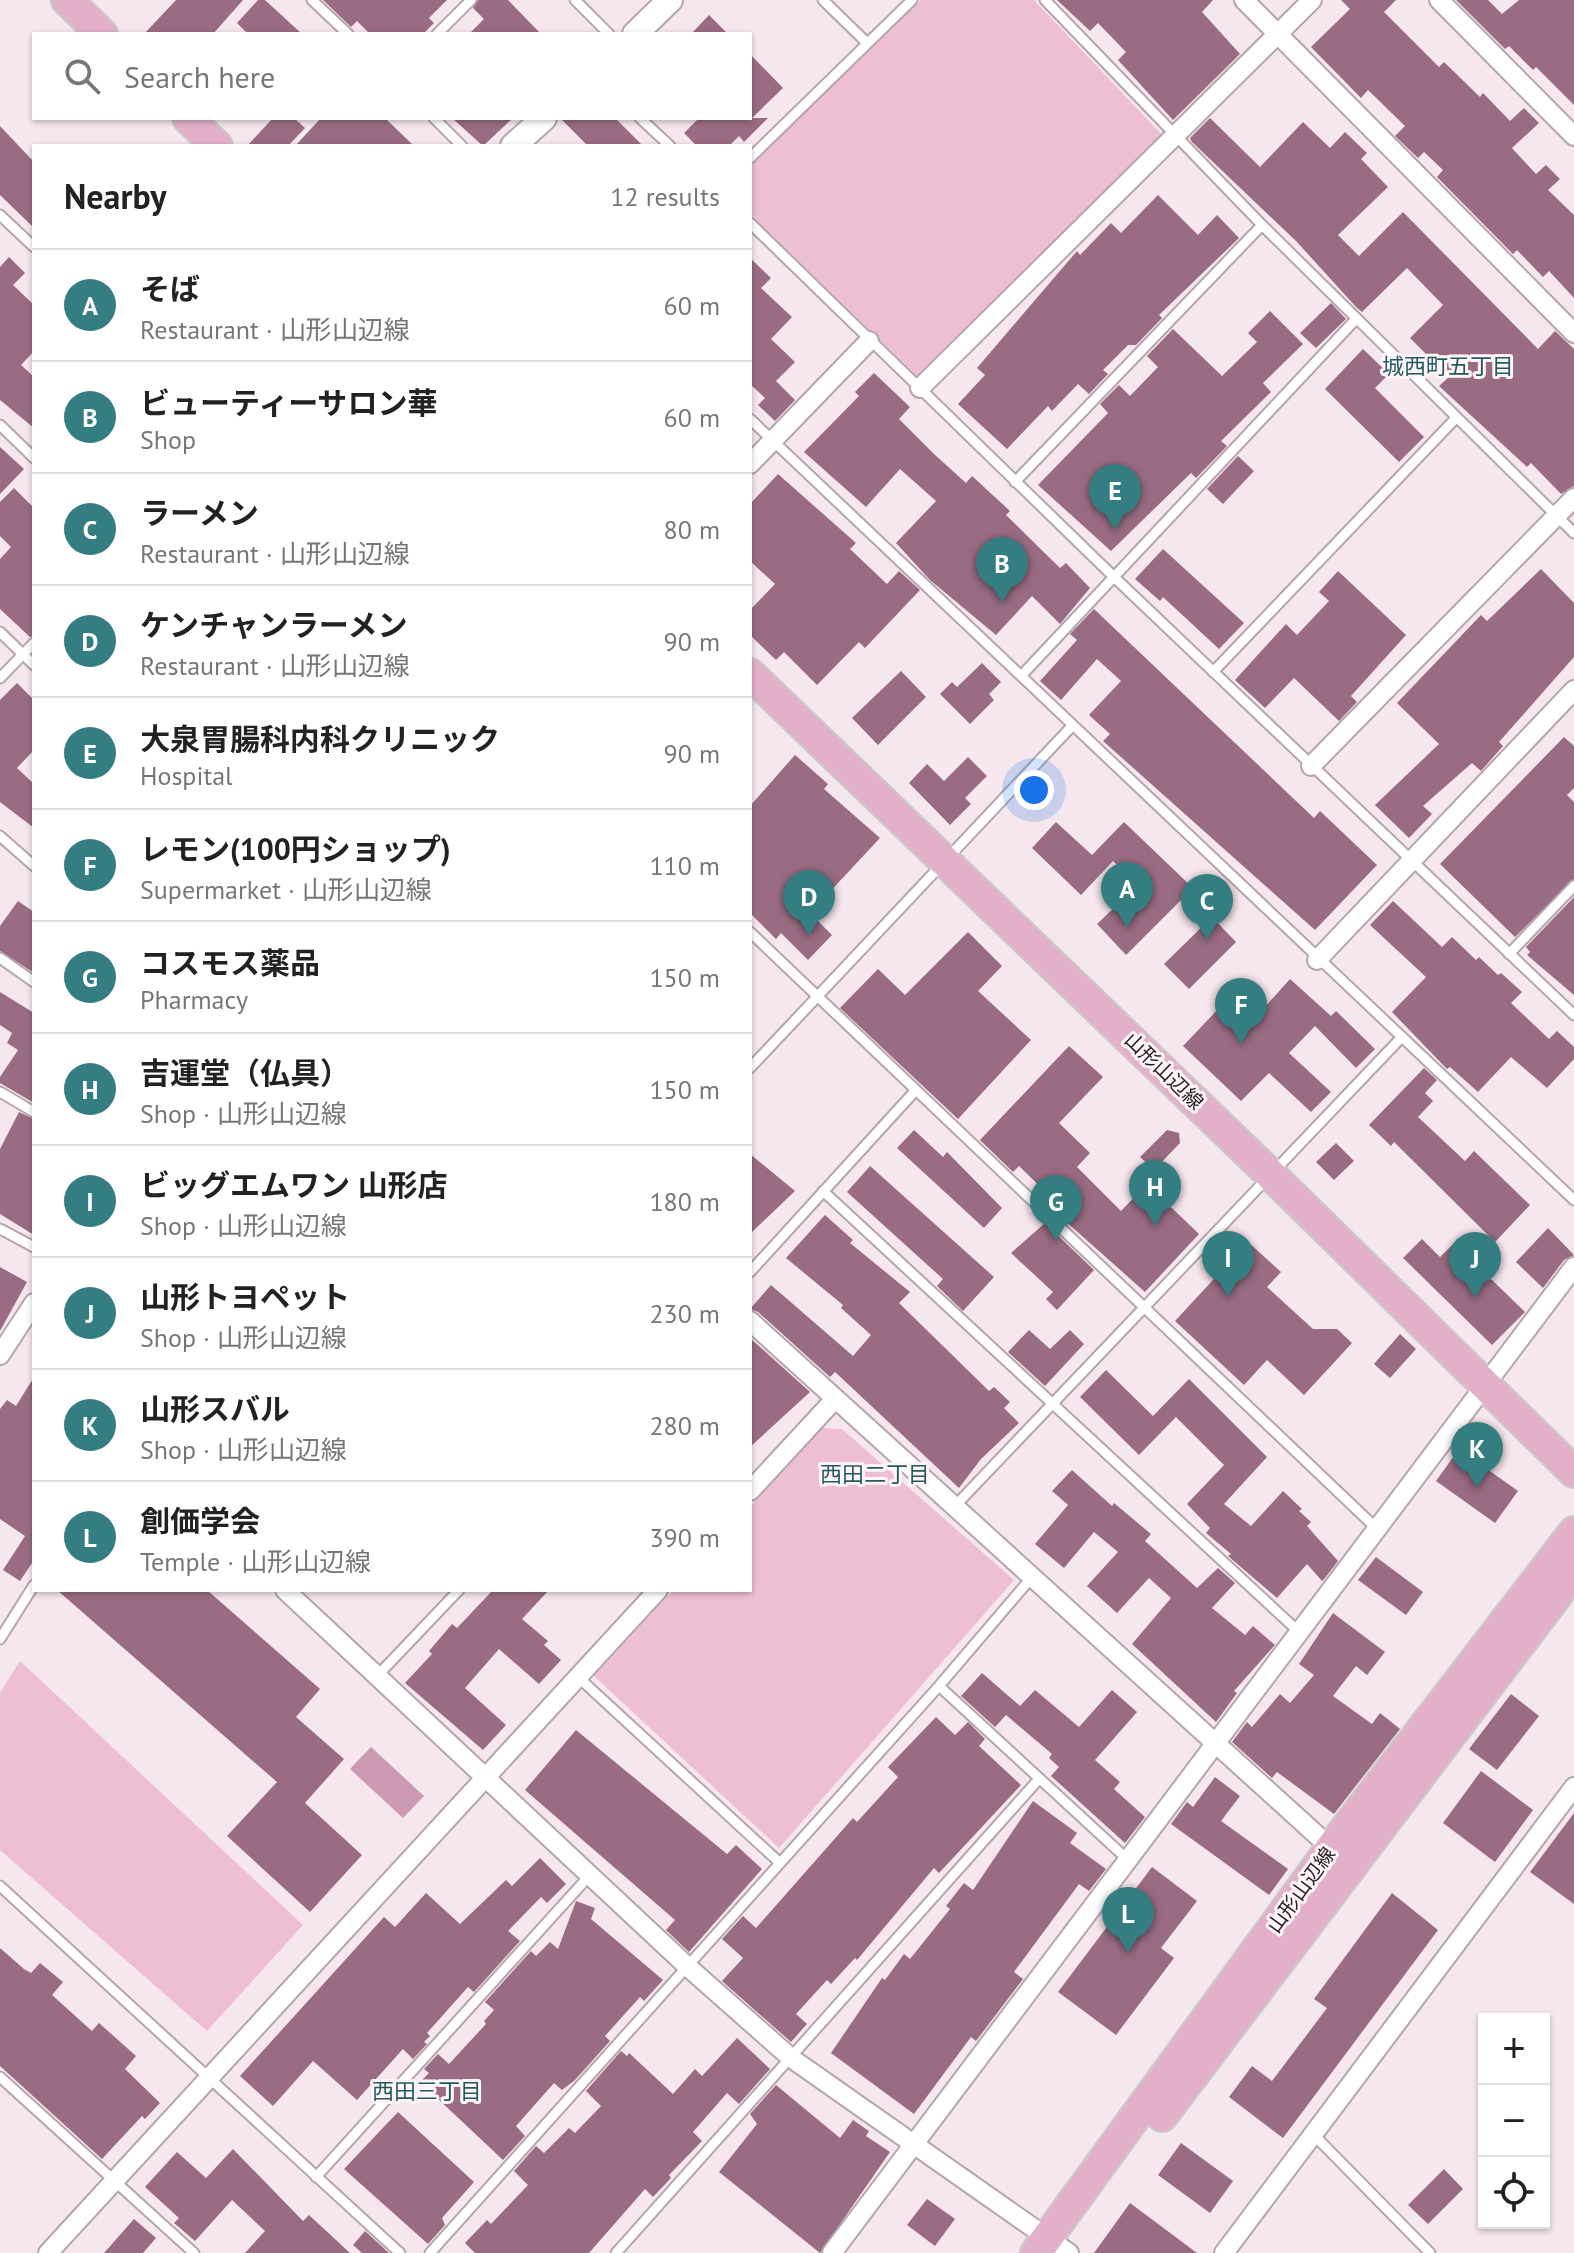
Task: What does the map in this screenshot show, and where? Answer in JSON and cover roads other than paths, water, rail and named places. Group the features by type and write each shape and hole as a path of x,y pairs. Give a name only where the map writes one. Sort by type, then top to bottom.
{"main road":[{"path":"47,0 80,32"},
{"path":"67,0 100,32"},
{"path":"169,120 193,144"},
{"path":"190,120 215,144"},
{"name":"山形山辺線","path":"752,653 952,854 1491,1376 1574,1472"},
{"name":"山形山辺線","path":"752,676 952,854"},
{"name":"山形山辺線","path":"1491,1376 1574,1443"},
{"name":"山形山辺線","path":"1055,2249 1331,1848 1574,1532"},
{"name":"山形山辺線","path":"1055,2249 1574,1572"}],"street":[{"path":"637,32 670,0"},
{"path":"1244,0 1574,333"},
{"path":"920,388 1312,0"},
{"path":"1439,0 1574,136"},
{"path":"515,144 542,120"},
{"path":"752,462 869,341"},
{"path":"1311,766 1574,498"},
{"path":"1317,960 1574,690"},
{"path":"832,2253 1375,1527 1574,1267"},
{"path":"0,1355 32,1306"},
{"path":"752,1323 1331,1848"},
{"path":"752,1489 835,1399"},
{"path":"287,1592 688,1967 791,2058 1055,2249"},
{"path":"48,2253 656,1592"},
{"path":"1224,2253 1574,1787"}],"lane":[{"path":"312,0 346,32"},
{"path":"439,32 471,0"},
{"path":"575,0 607,32"},
{"path":"823,0 867,43"},
{"path":"752,156 912,0"},
{"path":"1045,0 1262,225 1574,533"},
{"path":"436,120 460,144"},
{"path":"642,120 668,144"},
{"path":"0,215 32,245"},
{"path":"752,225 1015,482 1574,1015"},
{"path":"1015,482 1262,225"},
{"path":"1021,676 1356,319"},
{"path":"1213,672 1456,418"},
{"path":"752,421 1400,1039 1574,1200"},
{"path":"0,425 32,456"},
{"path":"0,632 32,663"},
{"path":"0,678 32,645"},
{"path":"752,1066 1072,726"},
{"path":"0,836 32,864"},
{"path":"1509,954 1574,886"},
{"path":"752,934 1375,1527"},
{"path":"0,958 32,981"},
{"path":"955,1506 1400,1039"},
{"path":"752,1270 915,1091"},
{"path":"0,1092 32,1111"},
{"path":"823,1191 1298,1631"},
{"path":"0,1229 32,1246"},
{"path":"430,2253 939,1686 1032,1577"},
{"path":"0,1639 32,1588"},
{"path":"378,1675 457,1592"},
{"path":"578,1677 780,1863"},
{"path":"939,1686 1127,1859"},
{"path":"616,2253 1039,1779"},
{"path":"316,2177 590,1875"},
{"path":"0,1886 400,2253"},
{"path":"0,2077 194,2253"},
{"path":"1312,2133 1430,2253"}],"place":[{"name":"大泉胃腸科内科クリニック","path":"1115,530"},
{"name":"ビューティーサロン華","path":"1002,603"},
{"name":"そば","path":"1127,928"},
{"name":"ケンチャンラーメン","path":"809,936"},
{"name":"ラーメン","path":"1207,940"},
{"name":"レモン(100円ショップ)","path":"1241,1044"},
{"name":"吉運堂（仏具）","path":"1155,1226"},
{"name":"コスモス薬品","path":"1056,1241"},
{"name":"ビッグエムワン 山形店","path":"1228,1297"},
{"name":"山形トヨペット","path":"1475,1298"},
{"name":"山形スバル","path":"1477,1488"},
{"name":"創価学会","path":"1128,1953"}],"district":[{"name":"城西町五丁目","path":"1448,366"},
{"name":"西田二丁目","path":"875,1474"},
{"name":"西田三丁目","path":"427,2091"}]}
